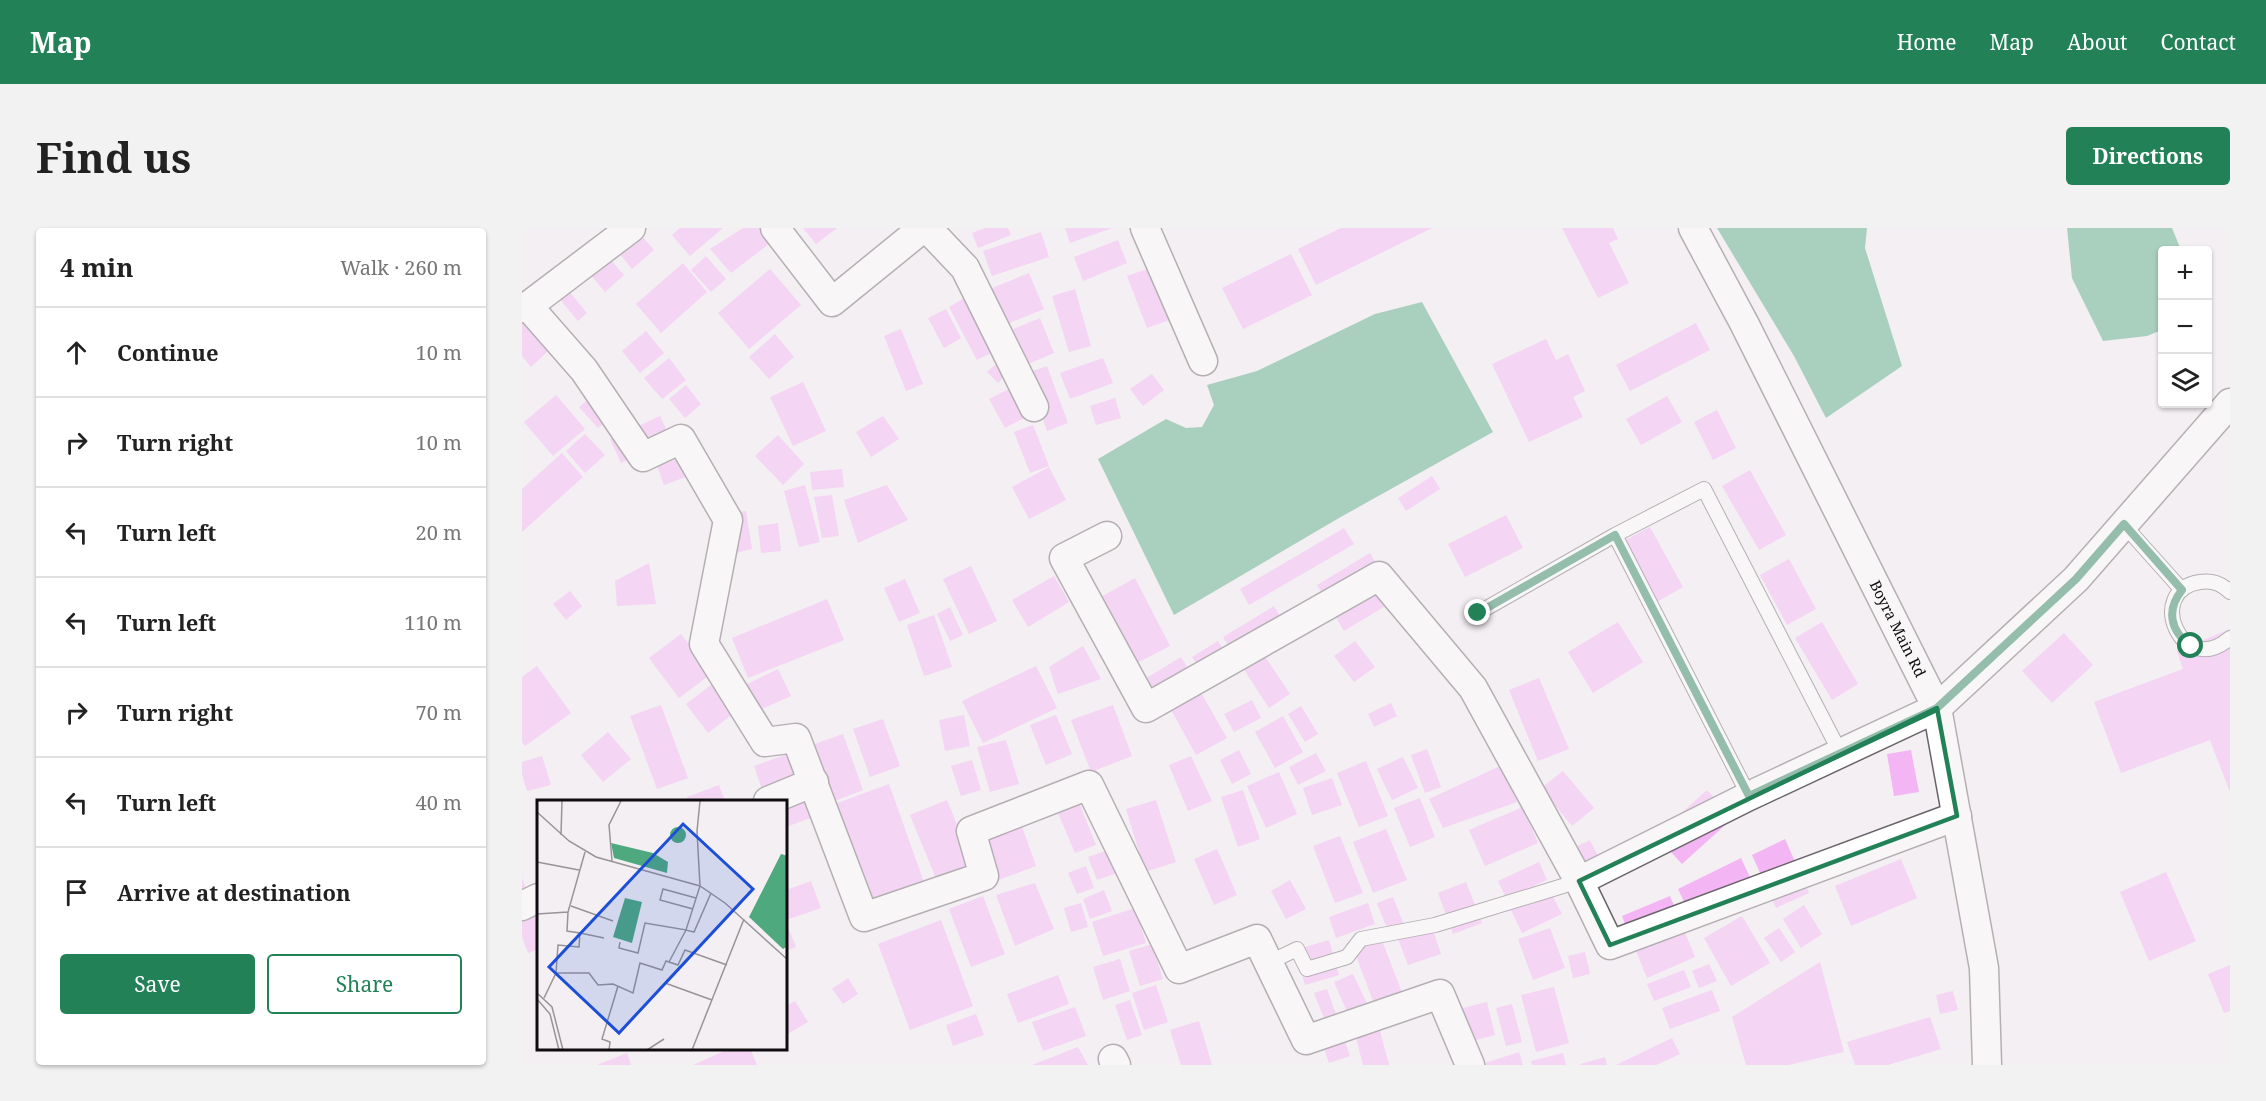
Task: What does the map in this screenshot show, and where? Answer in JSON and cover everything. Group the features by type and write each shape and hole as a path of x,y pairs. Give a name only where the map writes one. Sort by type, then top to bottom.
{"street":[{"path":"631,228 525,307 584,370 644,457 681,439 728,520 704,644 765,742 796,738 864,917 984,876 971,831 1089,784 1179,969 1257,939 1306,1040 1440,994 1470,1065"},
{"path":"775,228 832,302 925,228 965,267 1034,407"},
{"path":"1144,228 1203,361"},
{"name":"Boyra Main Rd","path":"1693,228 1744,323 1937,708 1984,968 1987,1065"},
{"path":"1579,881 1749,796 1937,708 2076,579 2230,403"},
{"path":"1107,536 1064,558 1146,708 1379,576 1473,688 1579,881 1610,945 1957,816"},
{"path":"770,800 814,782"},
{"path":"522,906 537,898"}],"lane":[{"path":"1478,613 1615,535 1704,489 1841,754"},
{"path":"2124,524 2182,590"},
{"path":"1615,535 1749,796"},
{"path":"2230,592 2214,582 2203,581 2192,584 2182,590 2172,609 2175,631 2191,646 2202,649 2213,648 2224,644 2230,638"},
{"path":"1268,963 1297,949 1307,969 1347,957 1361,939 1434,925 1579,881"}],"highlighted area":[{"path":"1937,708 1957,816 1610,945 1579,881"}],"shaded area":[{"path":"1717,228 1867,228 1865,248 1902,366 1826,418 1794,356"},
{"path":"2067,228 2172,228 2179,246 2158,246 2158,332 2147,336 2103,341 2072,278"},
{"path":"1422,302 1493,432 1339,518 1174,615 1098,459 1166,419 1186,428 1202,427 1214,405 1207,385 1257,371 1375,314"}],"building":[{"path":"635,228 654,250 632,269 613,246"},
{"path":"680,228 723,228 690,256 672,235"},
{"path":"743,228 763,228 774,240 731,273 710,249"},
{"path":"803,228 837,228 816,244"},
{"path":"985,228 1008,228 1011,235 978,248 972,233"},
{"path":"1065,228 1112,228 1070,243"},
{"path":"1341,228 1432,228 1316,285 1298,249"},
{"path":"1562,228 1613,228 1618,239 1609,243 1629,283 1598,298"},
{"path":"1041,232 1049,257 992,276 983,251"},
{"path":"1118,240 1127,263 1083,281 1074,257"},
{"path":"602,250 624,275 605,292 583,266"},
{"path":"1291,254 1312,295 1243,329 1222,288"},
{"path":"706,256 726,279 711,292 691,270"},
{"path":"683,263 707,292 661,333 636,304"},
{"path":"1153,267 1172,319 1147,328 1127,276"},
{"path":"770,269 801,305 749,349 718,313"},
{"path":"1029,273 1044,309 995,329 980,293"},
{"path":"567,289 587,313 578,321 558,297"},
{"path":"1075,289 1091,346 1069,352 1052,296"},
{"path":"968,296 997,350 977,360 949,307"},
{"path":"522,304 557,343 531,367 522,356"},
{"path":"946,309 961,338 944,348 928,318"},
{"path":"1040,318 1054,353 1014,370 999,335"},
{"path":"1696,323 1710,350 1630,391 1616,365"},
{"path":"901,329 923,384 906,391 884,336"},
{"path":"646,331 664,353 640,373 622,351"},
{"path":"775,334 794,357 769,379 749,357"},
{"path":"1546,339 1556,360 1568,354 1585,391 1573,397 1583,417 1529,442 1492,364"},
{"path":"669,358 686,380 662,399 644,378"},
{"path":"1103,358 1113,383 1070,399 1060,373"},
{"path":"998,362 1008,372 998,383 987,372"},
{"path":"1047,366 1068,423 1047,431 1027,373"},
{"path":"1152,374 1164,390 1143,406 1130,389"},
{"path":"803,382 826,431 793,446 770,397"},
{"path":"686,385 701,404 685,418 669,399"},
{"path":"1011,388 1026,417 1005,428 989,399"},
{"path":"595,394 613,415 598,428 579,407"},
{"path":"556,395 585,429 553,456 524,422"},
{"path":"1667,396 1682,422 1641,445 1626,419"},
{"path":"1115,398 1121,418 1096,425 1090,406"},
{"path":"1717,410 1736,448 1713,460 1694,422"},
{"path":"660,416 671,440 621,463 610,439"},
{"path":"883,416 899,439 871,457 856,432"},
{"path":"1033,425 1049,466 1030,473 1014,432"},
{"path":"585,434 605,455 585,473 566,451"},
{"path":"778,435 804,464 783,485 755,456"},
{"path":"562,453 583,477 522,532 522,489"},
{"path":"684,457 691,475 664,485 657,466"},
{"path":"1049,467 1066,500 1029,519 1012,487"},
{"path":"842,469 844,487 812,490 810,472"},
{"path":"1750,470 1786,535 1759,550 1722,486"},
{"path":"1432,476 1440,489 1406,511 1398,498"},
{"path":"805,485 820,542 799,547 784,491"},
{"path":"887,485 908,520 858,543 844,500"},
{"path":"832,495 839,536 822,538 814,497"},
{"path":"746,511 752,549 710,559 712,516"},
{"path":"1506,515 1523,548 1465,577 1448,544"},
{"path":"778,523 781,551 761,553 758,526"},
{"path":"1650,527 1683,587 1657,602 1624,541"},
{"path":"1344,528 1354,544 1249,605 1240,589"},
{"path":"1370,553 1397,599 1344,631 1317,585"},
{"path":"1789,559 1816,609 1787,625 1760,575"},
{"path":"649,563 656,604 617,606 615,581"},
{"path":"971,566 997,621 969,634 943,579"},
{"path":"1054,576 1069,602 1028,627 1012,600"},
{"path":"1135,578 1170,646 1135,664 1101,597"},
{"path":"905,579 920,613 899,622 884,588"},
{"path":"570,591 582,606 566,620 553,604"},
{"path":"827,599 844,640 748,678 732,638"},
{"path":"1274,606 1286,626 1235,657 1223,637"},
{"path":"950,607 963,635 950,641 937,614"},
{"path":"934,615 952,667 924,676 907,625"},
{"path":"1618,622 1643,662 1593,693 1568,652"},
{"path":"1822,622 1858,684 1832,700 1795,638"},
{"path":"2230,629 2230,792 2210,740 2121,773 2094,702 2183,669 2177,651"},
{"path":"2064,633 2093,665 2052,703 2022,671"},
{"path":"681,634 711,674 679,698 649,658"},
{"path":"1218,641 1227,656 1202,672 1192,657"},
{"path":"1355,641 1375,667 1354,682 1334,656"},
{"path":"1083,646 1101,679 1058,694 1049,667"},
{"path":"1260,649 1290,694 1269,708 1239,662"},
{"path":"1181,657 1196,681 1150,709 1135,685"},
{"path":"537,666 571,713 525,746 522,742 522,677"},
{"path":"1036,666 1057,708 983,743 962,701"},
{"path":"778,669 791,696 755,712 743,686"},
{"path":"1539,678 1569,749 1538,761 1509,690"},
{"path":"715,682 737,711 708,733 686,704"},
{"path":"1200,691 1227,738 1196,755 1170,708"},
{"path":"1252,700 1261,718 1234,732 1224,714"},
{"path":"1391,703 1397,716 1374,727 1368,714"},
{"path":"661,705 688,778 657,789 630,716"},
{"path":"1113,705 1132,756 1091,772 1071,720"},
{"path":"1301,706 1318,734 1305,742 1288,714"},
{"path":"964,715 970,746 945,751 939,720"},
{"path":"1056,715 1072,754 1046,765 1030,725"},
{"path":"1283,716 1303,752 1275,768 1255,732"},
{"path":"883,719 900,766 870,777 853,729"},
{"path":"608,732 631,759 603,782 581,755"},
{"path":"843,734 863,790 835,801 815,744"},
{"path":"1006,740 1019,784 990,792 977,747"},
{"path":"1427,749 1441,787 1425,793 1411,755"},
{"path":"1239,750 1251,774 1232,784 1220,760"},
{"path":"1911,750 1919,792 1894,796 1887,754"},
{"path":"793,752 805,784 765,798 754,766"},
{"path":"1316,753 1326,771 1298,785 1289,767"},
{"path":"542,756 551,785 527,791 522,774 522,762"},
{"path":"1191,756 1212,801 1188,811 1169,765"},
{"path":"1403,757 1418,788 1392,800 1377,769"},
{"path":"972,760 981,790 961,796 951,766"},
{"path":"1366,761 1388,816 1359,827 1337,773"},
{"path":"1500,766 1517,802 1443,828 1429,799"},
{"path":"1563,771 1594,808 1572,826 1541,788"},
{"path":"1279,772 1297,814 1266,828 1247,786"},
{"path":"1332,778 1342,805 1312,815 1303,788"},
{"path":"889,784 926,888 869,909 832,805"},
{"path":"719,785 725,800 688,800 687,797"},
{"path":"809,786 819,815 788,826 788,800"},
{"path":"1243,790 1260,839 1238,847 1221,797"},
{"path":"1707,790 1733,818 1682,864 1656,836"},
{"path":"1420,798 1435,837 1410,847 1394,808"},
{"path":"947,800 974,866 937,881 910,815"},
{"path":"1156,800 1176,862 1145,872 1126,809"},
{"path":"1080,805 1096,845 1075,853 1058,813"},
{"path":"1523,807 1538,843 1485,866 1469,830"},
{"path":"1020,821 1036,866 996,881 980,835"},
{"path":"1386,829 1407,880 1373,893 1353,842"},
{"path":"1340,836 1363,893 1335,903 1313,846"},
{"path":"1785,839 1809,893 1776,908 1752,855"},
{"path":"1590,840 1607,874 1561,854"},
{"path":"1217,849 1237,895 1214,905 1194,859"},
{"path":"1108,850 1117,873 1097,880 1088,857"},
{"path":"1741,858 1757,892 1694,923 1678,889"},
{"path":"1901,859 1917,898 1851,926 1835,886"},
{"path":"1539,862 1547,880 1506,898 1498,881"},
{"path":"1086,866 1094,888 1077,894 1068,873"},
{"path":"2166,872 2196,941 2149,961 2120,892"},
{"path":"522,878 537,918 537,949 528,953 522,937"},
{"path":"1290,880 1306,909 1286,919 1271,891"},
{"path":"811,881 821,908 788,919 788,889"},
{"path":"1466,882 1482,923 1453,934 1438,893"},
{"path":"1035,883 1054,929 1015,946 996,895"},
{"path":"1104,890 1112,911 1090,919 1083,899"},
{"path":"1550,891 1562,914 1522,933 1511,910"},
{"path":"983,896 1005,954 971,967 949,909"},
{"path":"1670,896 1695,957 1647,978 1622,916"},
{"path":"1393,897 1404,925 1388,931 1377,903"},
{"path":"1081,903 1088,927 1071,932 1064,908"},
{"path":"1368,903 1375,924 1336,938 1329,917"},
{"path":"1804,905 1822,934 1801,948 1783,919"},
{"path":"1135,908 1146,943 1103,956 1092,922"},
{"path":"1742,916 1770,963 1731,986 1704,938"},
{"path":"941,920 973,1006 910,1030 878,944"},
{"path":"1431,924 1441,954 1408,965 1397,936"},
{"path":"788,927 796,947 788,950"},
{"path":"1550,928 1565,968 1533,980 1518,939"},
{"path":"1779,928 1795,952 1781,962 1764,938"},
{"path":"1381,938 1403,995 1375,1006 1353,948"},
{"path":"1329,940 1339,975 1305,985 1295,950"},
{"path":"1152,944 1163,979 1140,986 1129,951"},
{"path":"1585,952 1590,974 1573,978 1568,956"},
{"path":"1120,959 1130,991 1103,1000 1093,967"},
{"path":"1820,962 1844,1052 1788,1065 1746,1065 1732,1017"},
{"path":"1709,964 1717,981 1699,988 1692,971"},
{"path":"2230,965 2230,1011 2224,1013 2208,974"},
{"path":"1684,970 1691,987 1654,1001 1647,984"},
{"path":"1353,974 1368,1006 1348,1014 1334,982"},
{"path":"1058,975 1069,1004 1018,1023 1007,994"},
{"path":"848,978 858,994 843,1004 832,989"},
{"path":"1156,985 1168,1022 1144,1030 1132,993"},
{"path":"1554,987 1569,1043 1536,1052 1521,995"},
{"path":"1327,989 1337,1017 1325,1021 1314,993"},
{"path":"1712,990 1720,1011 1670,1029 1662,1008"},
{"path":"1953,991 1958,1010 1940,1014 1936,995"},
{"path":"1130,1000 1142,1035 1127,1040 1115,1005"},
{"path":"795,1001 808,1022 788,1034 788,1005"},
{"path":"1487,1002 1495,1035 1468,1042 1459,1009"},
{"path":"1512,1004 1522,1042 1506,1046 1496,1008"},
{"path":"1075,1007 1086,1036 1043,1051 1032,1022"},
{"path":"976,1014 984,1035 953,1046 946,1025"},
{"path":"1930,1017 1941,1049 1888,1065 1855,1065 1847,1042"},
{"path":"1199,1021 1212,1065 1181,1065 1170,1030"},
{"path":"1379,1027 1389,1065 1363,1065 1355,1034"},
{"path":"1343,1036 1350,1056 1329,1063 1322,1042"},
{"path":"1672,1038 1680,1054 1656,1065 1616,1065"},
{"path":"1078,1047 1088,1065 1032,1065"},
{"path":"727,1050 751,1050 757,1065 693,1065"},
{"path":"1519,1052 1523,1065 1479,1065"},
{"path":"627,1053 631,1065 597,1065"},
{"path":"1563,1053 1566,1065 1532,1065 1531,1061"},
{"path":"1605,1057 1607,1065 1580,1065 1580,1064"}],"route":[{"path":"1478,613 1615,535 1749,796 1937,708 2076,579 2124,524 2182,590 2172,609 2172,620 2175,631 2191,646"}]}
